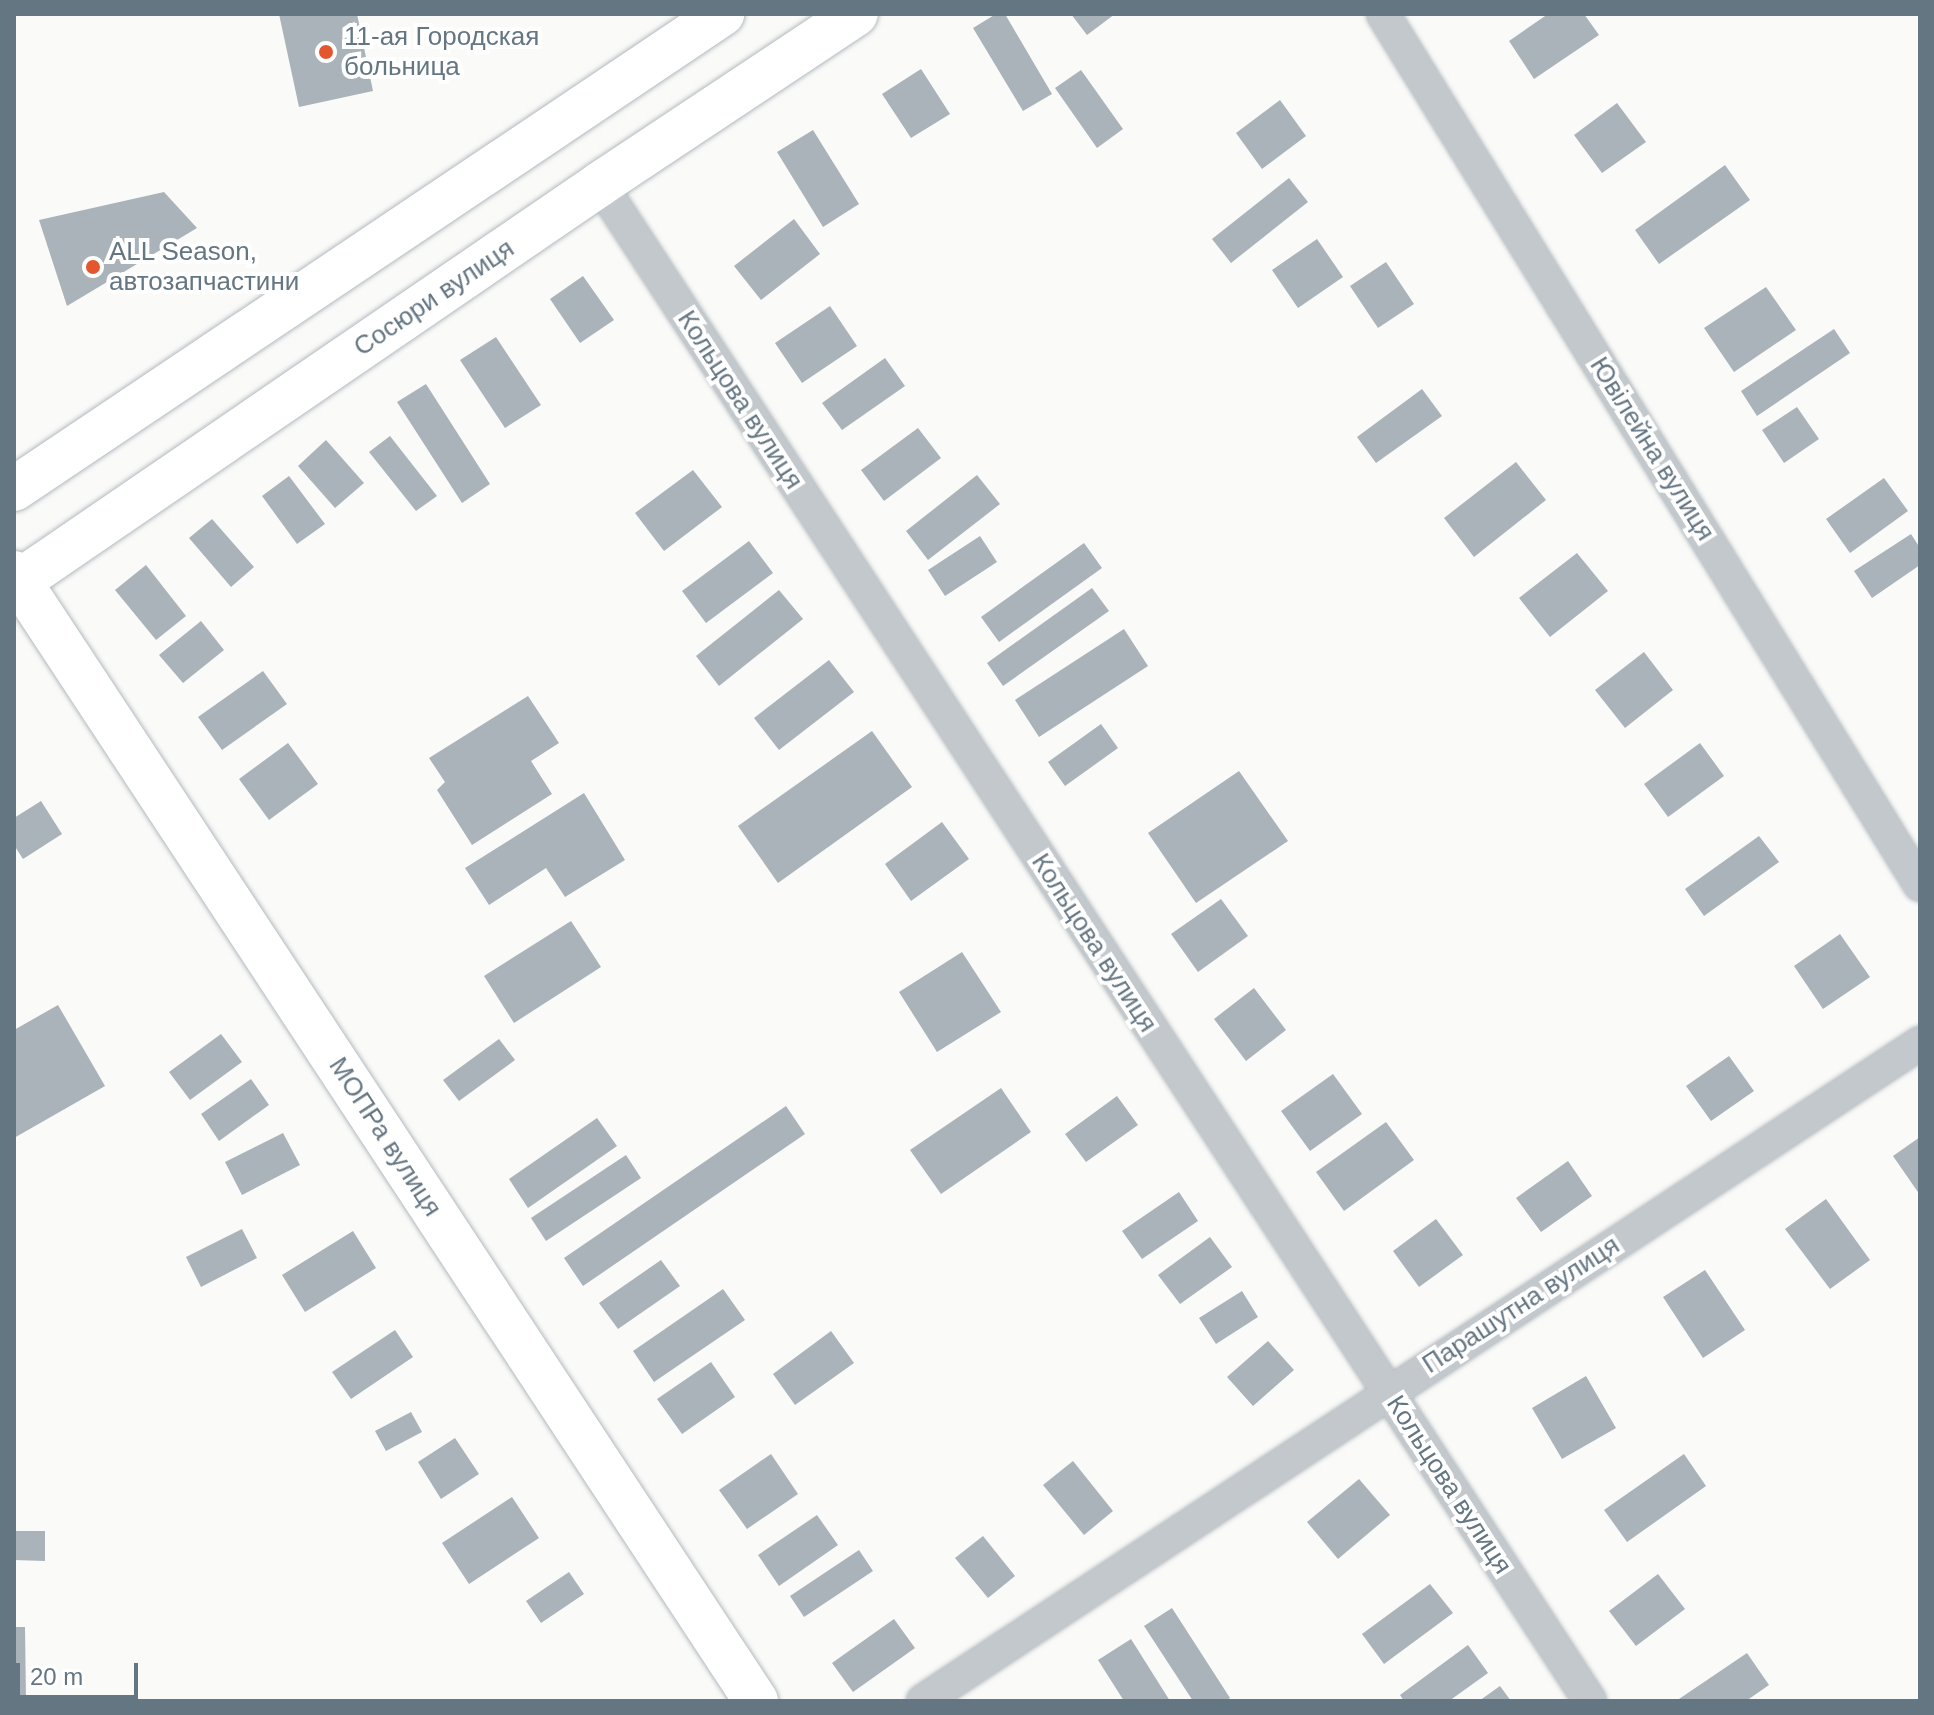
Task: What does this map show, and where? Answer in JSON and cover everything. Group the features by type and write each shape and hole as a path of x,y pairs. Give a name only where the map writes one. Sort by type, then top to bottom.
{"street":[{"path":"14,489 722,14"},
{"name":"Сосюри вулиця","path":"16,580 856,14"},
{"name":"Ювілейна вулиця","path":"1383,14 1920,885"},
{"name":"Кольцова вулиця","path":"600,184 1590,1701"},
{"name":"МОПРа вулиця","path":"16,580 756,1701"},
{"name":"Парашутна вулиця","path":"923,1701 1920,1043"}],"building":[{"name":"11-ая Городская больница","path":"279,14 357,14 373,91 299,107"},
{"path":"996,14 1005,14 1052,94 1023,111 973,28"},
{"path":"1071,14 1115,14 1087,35"},
{"path":"1548,14 1584,14 1599,35 1534,79 1509,41"},
{"path":"921,69 950,114 911,138 882,94"},
{"path":"1081,70 1123,129 1097,148 1055,88"},
{"path":"1280,100 1306,136 1262,169 1236,133"},
{"path":"1617,103 1646,142 1602,173 1574,135"},
{"path":"813,130 859,204 823,227 777,152"},
{"path":"1725,165 1750,200 1659,264 1635,230"},
{"path":"1289,178 1308,202 1231,263 1212,239"},
{"name":"ALL Season, автозапчастини","path":"164,192 197,228 67,306 39,220"},
{"path":"794,219 820,254 761,300 734,266"},
{"path":"1317,239 1343,277 1298,308 1272,270"},
{"path":"1386,262 1414,304 1378,328 1350,286"},
{"path":"583,276 614,320 580,343 550,299"},
{"path":"1766,287 1796,330 1734,372 1704,328"},
{"path":"830,306 857,346 802,383 775,343"},
{"path":"1834,329 1850,353 1757,416 1741,391"},
{"path":"496,337 541,405 505,428 460,360"},
{"path":"885,358 905,386 842,430 822,403"},
{"path":"426,384 490,484 462,503 397,402"},
{"path":"1422,389 1442,416 1376,463 1357,437"},
{"path":"1797,407 1819,439 1784,463 1762,430"},
{"path":"918,428 941,458 884,501 861,470"},
{"path":"390,436 437,496 416,511 369,452"},
{"path":"326,440 364,483 335,508 298,466"},
{"path":"1516,462 1546,500 1474,557 1444,518"},
{"path":"693,470 722,507 664,551 635,513"},
{"path":"977,475 1000,504 928,560 906,531"},
{"path":"289,476 325,524 297,544 262,496"},
{"path":"1884,478 1908,511 1850,553 1826,519"},
{"path":"212,519 254,567 231,587 189,538"},
{"path":"1911,534 1920,548 1920,565 1872,598 1854,571"},
{"path":"980,536 997,562 945,596 928,570"},
{"path":"749,541 773,573 706,623 682,591"},
{"path":"1084,543 1102,568 999,642 981,617"},
{"path":"1577,553 1608,591 1550,637 1519,598"},
{"path":"146,565 186,616 156,640 115,590"},
{"path":"1092,588 1109,611 1003,686 987,663"},
{"path":"779,590 803,619 719,686 696,656"},
{"path":"201,621 224,650 183,683 159,655"},
{"path":"1124,629 1148,666 1039,737 1015,700"},
{"path":"1644,652 1673,690 1625,728 1595,690"},
{"path":"829,660 854,692 779,750 754,718"},
{"path":"263,671 287,704 222,750 198,717"},
{"path":"528,696 559,743 531,761 552,794 472,845 437,790 445,782 429,758"},
{"path":"1101,724 1118,748 1065,786 1048,762"},
{"path":"872,731 912,787 778,883 738,826"},
{"path":"288,743 318,784 269,820 239,779"},
{"path":"1700,743 1724,776 1668,817 1644,784"},
{"path":"1239,771 1288,841 1196,903 1148,833"},
{"path":"584,793 625,860 565,897 546,868 489,905 465,868"},
{"path":"41,801 62,834 23,859 14,845 14,818"},
{"path":"942,822 969,859 911,901 885,864"},
{"path":"1759,836 1779,862 1704,916 1685,889"},
{"path":"1221,899 1248,936 1198,972 1171,934"},
{"path":"571,921 601,967 514,1023 484,976"},
{"path":"1840,934 1870,977 1823,1009 1794,966"},
{"path":"962,952 1001,1012 937,1052 899,992"},
{"path":"1254,988 1286,1030 1246,1061 1214,1019"},
{"path":"58,1005 105,1086 14,1138 14,1030"},
{"path":"221,1034 242,1062 190,1100 169,1072"},
{"path":"499,1039 515,1060 459,1101 443,1080"},
{"path":"1729,1056 1754,1091 1711,1121 1686,1086"},
{"path":"1333,1074 1362,1114 1310,1151 1281,1111"},
{"path":"251,1079 269,1105 219,1141 201,1114"},
{"path":"1001,1088 1031,1132 941,1194 910,1150"},
{"path":"1117,1096 1138,1125 1086,1162 1065,1134"},
{"path":"786,1106 805,1134 583,1286 564,1258"},
{"path":"597,1118 617,1146 528,1208 509,1179"},
{"path":"1386,1122 1414,1160 1344,1211 1316,1172"},
{"path":"283,1133 300,1165 242,1195 225,1162"},
{"path":"1920,1137 1920,1195 1893,1156"},
{"path":"626,1155 641,1178 546,1241 531,1218"},
{"path":"1568,1161 1592,1196 1541,1232 1516,1198"},
{"path":"1179,1192 1198,1221 1142,1259 1122,1231"},
{"path":"1826,1199 1870,1260 1830,1289 1785,1229"},
{"path":"1436,1219 1463,1255 1419,1287 1393,1251"},
{"path":"242,1229 257,1258 201,1287 186,1257"},
{"path":"353,1231 376,1268 305,1312 282,1275"},
{"path":"1210,1237 1232,1267 1180,1304 1158,1275"},
{"path":"661,1260 680,1286 618,1329 599,1303"},
{"path":"1705,1270 1745,1330 1703,1358 1663,1297"},
{"path":"723,1289 745,1320 654,1382 633,1351"},
{"path":"1242,1291 1258,1317 1216,1344 1199,1318"},
{"path":"395,1330 413,1357 351,1399 332,1372"},
{"path":"831,1331 854,1363 795,1405 773,1374"},
{"path":"1268,1341 1294,1370 1253,1406 1227,1377"},
{"path":"711,1362 735,1397 682,1434 657,1399"},
{"path":"1586,1376 1616,1428 1562,1459 1532,1408"},
{"path":"411,1412 422,1432 386,1451 375,1431"},
{"path":"455,1438 479,1474 441,1499 418,1462"},
{"path":"771,1454 798,1494 747,1529 719,1490"},
{"path":"1684,1454 1706,1486 1627,1542 1604,1510"},
{"path":"1073,1461 1113,1511 1084,1535 1043,1485"},
{"path":"1359,1479 1390,1515 1338,1559 1307,1522"},
{"path":"512,1497 539,1538 469,1584 442,1543"},
{"path":"817,1515 838,1545 779,1586 758,1555"},
{"path":"14,1531 45,1531 45,1561 14,1560"},
{"path":"983,1536 1015,1576 988,1598 955,1558"},
{"path":"859,1550 873,1571 804,1617 790,1596"},
{"path":"569,1572 584,1594 541,1623 526,1601"},
{"path":"1658,1574 1685,1609 1636,1646 1609,1611"},
{"path":"1430,1584 1453,1613 1384,1664 1362,1634"},
{"path":"1172,1608 1230,1698 1226,1701 1193,1701 1144,1626"},
{"path":"894,1619 915,1648 853,1692 832,1663"},
{"path":"14,1627 25,1627 26,1701 14,1701"},
{"path":"1131,1639 1170,1701 1124,1701 1098,1660"},
{"path":"1468,1645 1488,1673 1449,1701 1404,1701 1400,1695"},
{"path":"1747,1653 1769,1685 1746,1701 1676,1701"},
{"path":"1500,1686 1511,1701 1479,1701"}],"place":[{"name":"11-ая Городская больница","path":"326,52"},
{"name":"ALL Season, автозапчастини","path":"93,267"}]}
